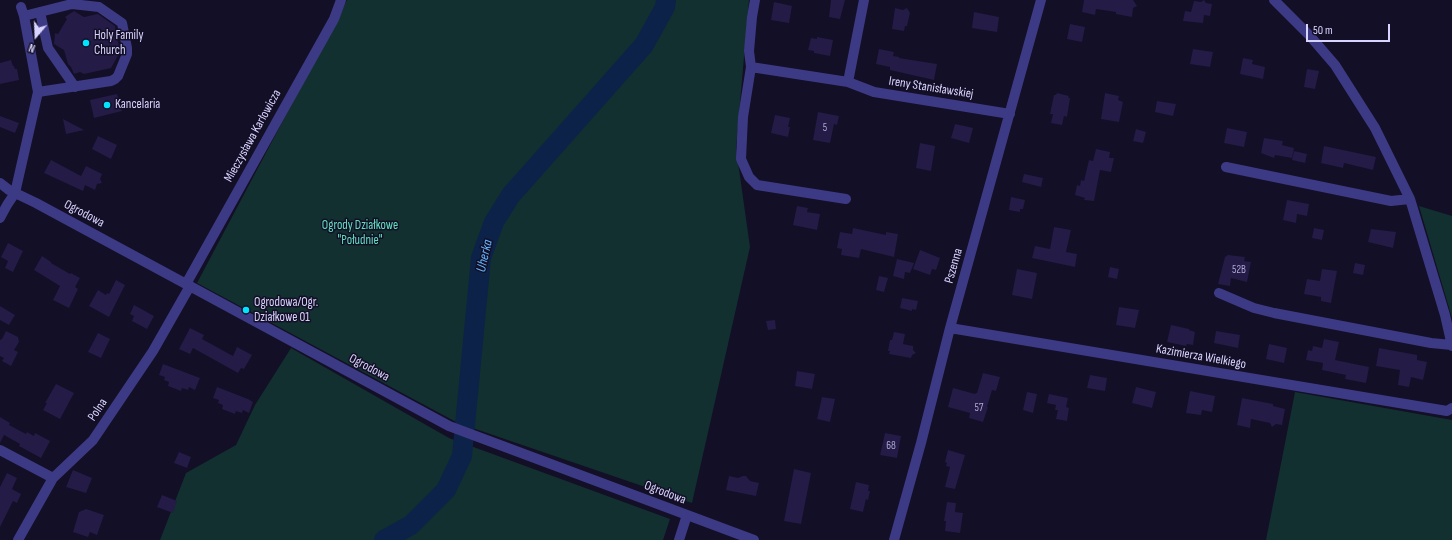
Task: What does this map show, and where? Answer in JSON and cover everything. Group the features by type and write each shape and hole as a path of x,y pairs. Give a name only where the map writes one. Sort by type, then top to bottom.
{"street":[{"name":"Mieczysława Karłowicza","path":"188,285 334,19 341,0"},
{"path":"755,0 749,51 751,67 743,117 741,159 749,177 757,185 846,199"},
{"path":"848,82 864,0"},
{"name":"Pszenna","path":"894,540 921,443 950,328 1041,0"},
{"path":"1219,292 1254,308 1274,313 1452,346 1445,315 1410,199 1376,128 1335,65 1310,36 1274,0"},
{"path":"0,218 15,193 38,92 23,12 40,12 72,4 94,6 99,7 122,23 128,48 127,54 118,76 112,81 38,92"},
{"path":"40,12 48,48 75,87"},
{"name":"Ireny Stanisławskiej","path":"751,67 848,82 874,92 1010,114"},
{"path":"1226,167 1390,201 1410,199"},
{"name":"Ogrodowa","path":"0,184 449,426 754,540"},
{"name":"Polna","path":"18,540 52,478 93,440 153,351 188,285"},
{"name":"Kazimierza Wielkiego","path":"950,328 1450,410"},
{"path":"0,450 52,478"},
{"path":"679,540 687,515"}],"green space":[{"name":"Ogrody Działkowe \"Południe\"","path":"347,0 749,0 736,148 750,247 692,503 458,423 197,283"},
{"path":"1419,206 1452,216 1452,318"},
{"path":"291,348 449,438 670,519 663,540 160,540 186,473 236,445 255,405"},
{"path":"1295,392 1452,420 1452,540 1266,540"}],"building":[{"path":"831,0 845,0 840,19 829,17"},
{"path":"1084,0 1133,0 1137,6 1133,8 1132,17 1116,14 1116,12 1096,9 1095,15 1082,12"},
{"path":"1204,0 1206,3 1212,4 1210,16 1204,15 1203,23 1183,21 1185,11 1191,12 1194,1 1201,2"},
{"path":"774,2 792,6 789,23 771,20"},
{"path":"895,8 903,10 907,8 910,13 907,26 905,26 904,31 892,29"},
{"name":"Holy Family Church","path":"74,11 84,17 98,14 115,26 120,52 111,68 84,74 80,72 74,74 68,64 64,50 54,44 55,33 58,34 67,19 65,17"},
{"path":"974,12 999,17 997,32 972,28"},
{"path":"1070,24 1085,27 1082,42 1067,39"},
{"path":"817,37 833,40 830,56 814,53 814,51 808,50 811,38 817,39"},
{"path":"879,49 894,52 893,56 899,58 937,64 934,80 890,70 890,67 876,64"},
{"path":"1193,49 1213,52 1210,67 1190,64"},
{"path":"1243,58 1253,60 1252,64 1265,67 1263,79 1240,74"},
{"path":"11,60 15,69 17,69 19,80 0,84 0,63"},
{"path":"1307,69 1319,71 1315,89 1304,87"},
{"path":"1057,93 1069,96 1068,98 1070,98 1067,117 1064,116 1062,125 1051,123 1053,114 1050,114 1054,95"},
{"path":"1105,93 1119,96 1118,100 1123,102 1119,122 1101,119"},
{"path":"117,94 122,111 94,118 90,100"},
{"path":"1157,101 1176,104 1173,116 1155,112"},
{"path":"818,112 839,116 837,125 834,124 830,143 813,140"},
{"path":"775,115 790,118 788,137 771,133"},
{"path":"0,116 19,123 15,133 0,127"},
{"path":"63,119 84,130 66,134"},
{"path":"955,124 973,128 969,143 951,138"},
{"path":"1227,128 1247,132 1244,147 1224,143"},
{"path":"1136,129 1146,132 1143,143 1133,141"},
{"path":"98,136 117,145 111,159 92,149"},
{"path":"1264,138 1283,141 1282,145 1294,148 1292,158 1275,155 1274,158 1261,153"},
{"path":"920,143 935,146 931,171 916,168"},
{"path":"1324,146 1376,157 1373,170 1344,163 1343,168 1321,163"},
{"path":"1096,149 1110,152 1109,158 1114,158 1111,172 1100,170 1094,201 1084,200 1085,198 1075,195 1077,185 1080,186 1081,180 1084,181 1089,160 1093,161"},
{"path":"1294,151 1307,154 1305,163 1292,160"},
{"path":"51,160 81,176 86,166 102,174 100,179 102,183 97,184 95,190 85,185 83,191 44,173"},
{"path":"1024,174 1043,178 1041,187 1022,182"},
{"path":"1011,197 1025,200 1023,209 1020,209 1020,212 1009,210"},
{"path":"1287,200 1309,204 1307,216 1297,214 1296,223 1283,220"},
{"path":"797,206 808,208 807,212 820,214 817,230 793,225"},
{"path":"1054,227 1071,230 1066,252 1077,254 1075,267 1032,258 1035,246 1050,249"},
{"path":"853,228 886,235 886,232 898,234 894,257 861,249 859,258 841,255 842,249 837,248 840,232 852,234"},
{"path":"1314,228 1324,230 1322,240 1312,238"},
{"path":"1371,229 1396,232 1393,248 1368,242"},
{"path":"8,243 23,251 13,272 5,268 8,261 1,257"},
{"path":"920,250 940,258 936,270 932,269 930,275 913,269"},
{"path":"1228,255 1245,257 1244,261 1251,262 1247,282 1231,278 1230,286 1218,284 1225,257"},
{"path":"42,256 70,274 71,273 80,278 75,287 78,289 69,308 53,300 60,286 34,270"},
{"path":"897,259 914,263 910,273 905,272 904,279 893,276"},
{"path":"1355,263 1365,265 1363,275 1353,273"},
{"path":"1110,267 1119,269 1117,279 1108,277"},
{"path":"1017,269 1037,273 1032,299 1012,295"},
{"path":"1322,269 1337,271 1331,303 1321,301 1321,297 1304,294 1307,279 1320,281"},
{"path":"879,276 888,278 884,292 876,290"},
{"path":"116,280 125,285 109,317 89,306 98,290 106,295 107,293 109,294"},
{"path":"902,298 918,301 916,310 912,309 912,311 900,308"},
{"path":"134,305 154,316 147,329 132,321 134,316 130,314"},
{"path":"0,306 15,315 9,325 0,320"},
{"path":"1119,307 1139,310 1135,328 1116,325"},
{"path":"775,320 776,329 768,330 766,321"},
{"path":"1171,325 1195,332 1193,345 1187,344 1186,346 1167,342"},
{"path":"190,328 204,335 202,339 233,356 237,347 252,355 244,369 241,368 238,373 193,348 190,354 179,349"},
{"path":"6,331 18,337 19,342 14,350 18,352 11,366 2,361 4,358 0,356 0,340"},
{"path":"1216,331 1240,335 1238,348 1214,343"},
{"path":"894,332 905,334 903,344 913,346 913,350 916,353 912,355 911,358 889,354 890,351 888,351 890,340 892,340"},
{"path":"98,333 110,339 101,358 88,352"},
{"path":"1324,339 1339,342 1335,360 1369,367 1366,383 1345,379 1346,375 1322,370 1323,363 1306,360 1308,350 1312,351 1313,346 1322,348"},
{"path":"1269,344 1287,348 1284,363 1266,359"},
{"path":"1379,348 1417,355 1417,360 1427,362 1423,380 1411,377 1409,387 1398,385 1400,370 1376,366"},
{"path":"163,364 200,378 195,390 189,387 188,390 182,388 181,391 168,386 169,382 164,380 165,377 159,375"},
{"path":"797,371 815,374 812,389 795,386"},
{"path":"983,373 1000,377 996,391 992,390 983,422 969,418 970,413 948,407 953,388 975,394 977,393"},
{"path":"1090,375 1107,378 1105,391 1087,388"},
{"path":"56,384 74,393 60,419 43,410 47,403 45,403"},
{"path":"217,387 253,402 249,413 243,410 242,413 236,411 235,414 222,409 223,405 218,403 219,400 213,398"},
{"path":"1136,387 1156,392 1152,408 1132,403"},
{"path":"1190,391 1215,396 1212,412 1202,410 1201,415 1186,413"},
{"path":"1027,392 1037,394 1033,413 1023,410"},
{"path":"1049,394 1068,398 1066,407 1069,408 1067,421 1056,419 1058,410 1055,410 1056,405 1047,403"},
{"path":"822,397 835,399 830,422 817,419"},
{"path":"1242,398 1273,404 1273,406 1285,409 1282,425 1276,424 1272,427 1270,423 1251,419 1250,428 1237,425"},
{"path":"0,417 10,423 9,425 26,434 27,432 34,436 35,433 50,441 41,458 19,446 20,444 4,435 0,443"},
{"path":"885,433 901,436 897,458 880,455"},
{"path":"948,450 965,455 955,489 945,487 950,467 946,466 947,463 945,462"},
{"path":"179,452 191,457 187,468 174,463"},
{"path":"794,469 811,473 801,524 784,521"},
{"path":"73,470 92,478 86,493 66,487"},
{"path":"7,473 17,478 12,489 21,494 17,503 13,501 0,527 0,487"},
{"path":"729,476 738,478 746,476 750,481 759,483 756,496 726,490"},
{"path":"856,482 869,485 868,491 870,491 868,500 866,499 863,512 850,509"},
{"path":"162,495 177,501 173,513 157,507"},
{"path":"947,502 956,503 955,512 963,513 960,533 945,531 946,521 944,521"},
{"path":"86,509 104,515 97,535 90,532 88,537 73,532 79,512"}],"waterway":[{"name":"Uherka","path":"384,540 411,525 446,490 462,456 481,258 494,222 511,195 644,45 665,7 666,0"}],"place":[{"name":"Holy Family Church","path":"86,43"},
{"name":"Kancelaria","path":"107,105"},
{"name":"Ogrodowa/Ogr. Działkowe 01","path":"246,310"}]}
